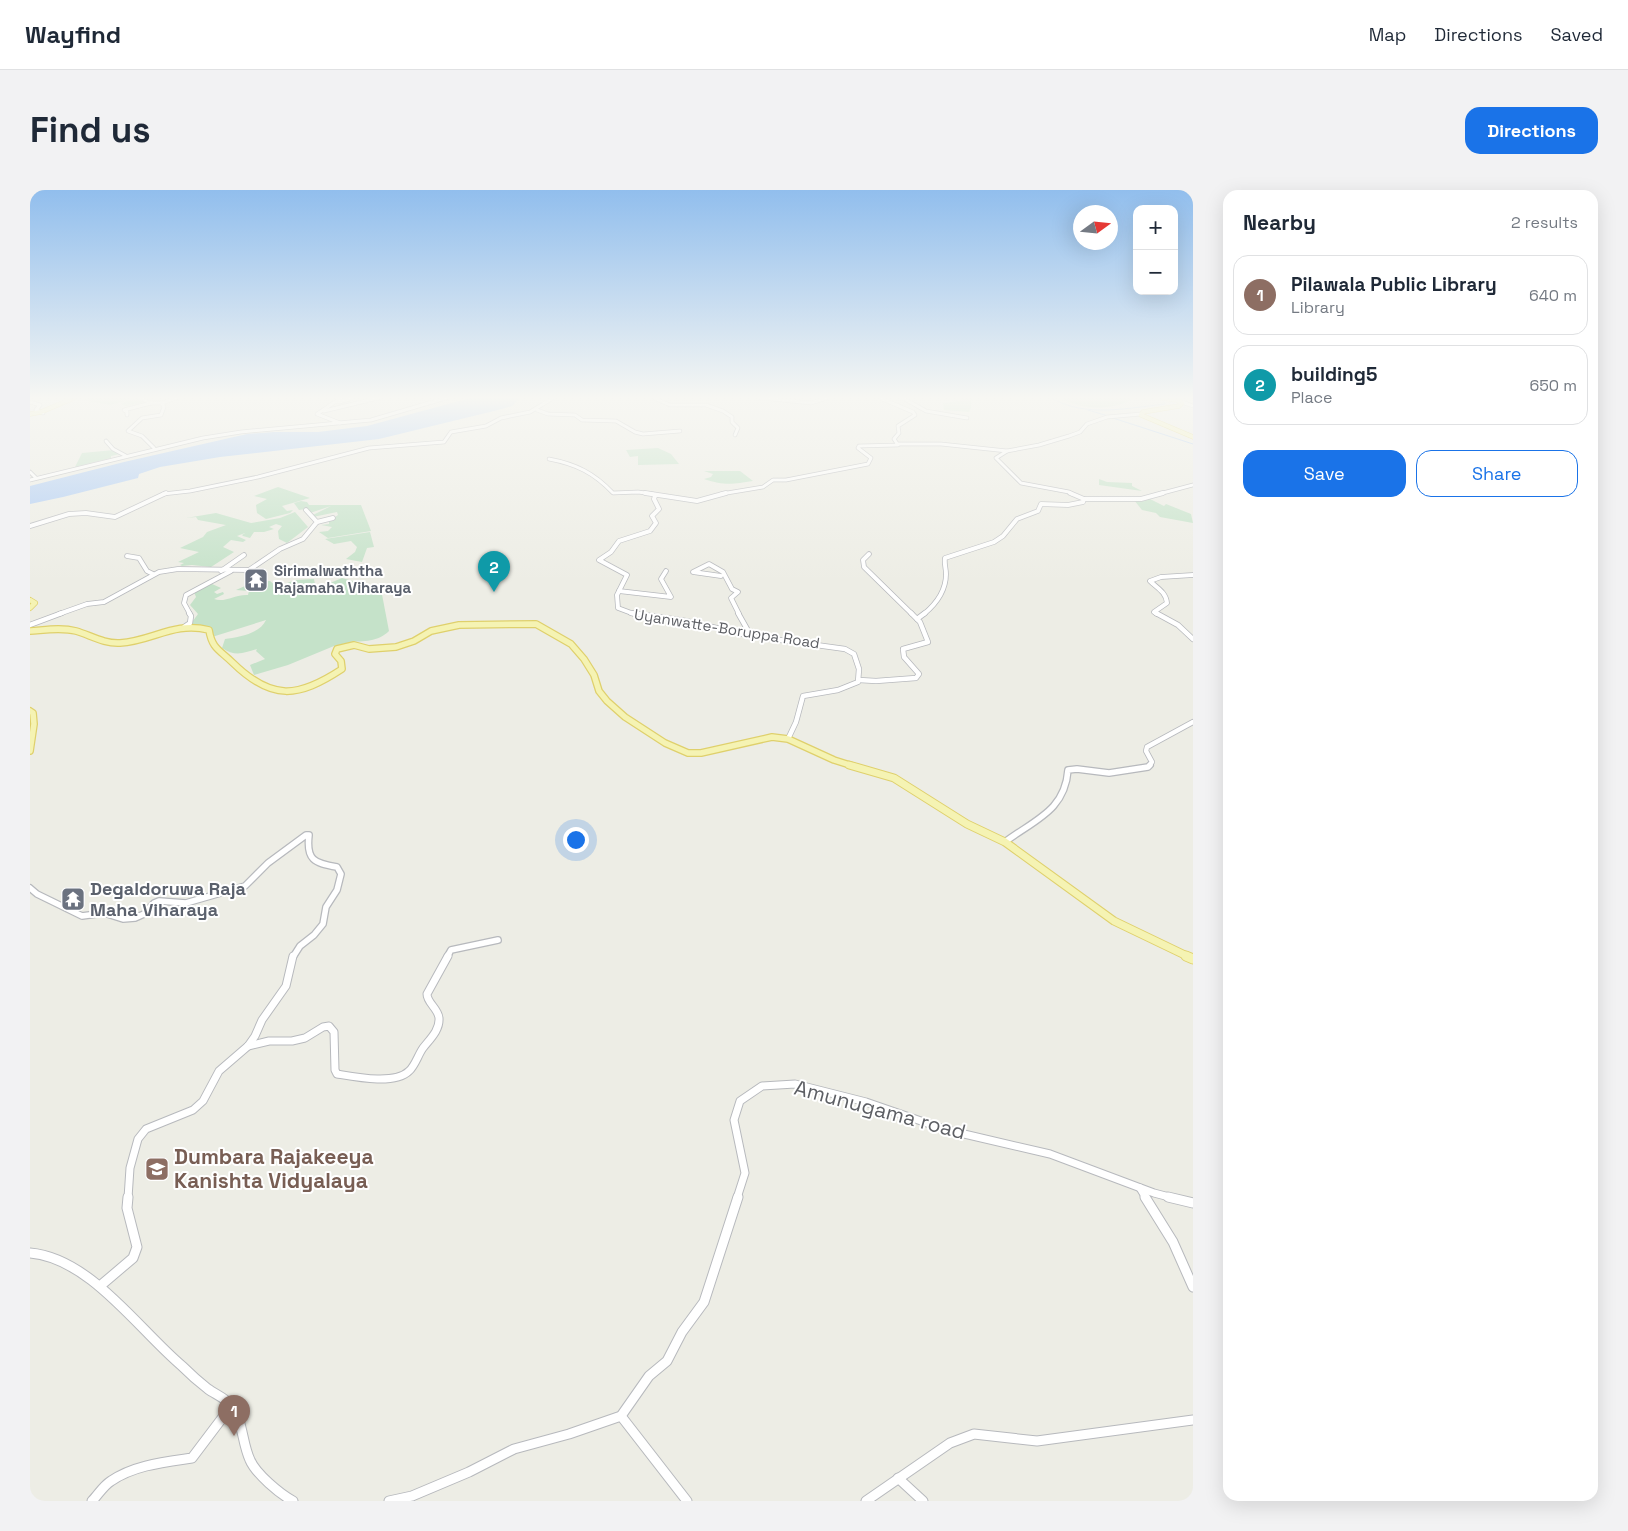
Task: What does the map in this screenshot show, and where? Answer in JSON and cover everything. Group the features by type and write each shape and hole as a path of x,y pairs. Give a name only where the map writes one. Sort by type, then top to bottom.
{"main road":[{"path":"30,600 35,603 30,608"},
{"path":"30,632 72,630 102,641 118,643 139,639 165,629 203,628 208,630 211,644 242,673 264,686 278,691 301,688 332,676 342,669 340,660 335,654 337,649 345,646 354,645 369,649 396,647 414,641 431,631 459,625 536,624 571,644 584,659 594,675 599,691 607,701 625,717 665,743 688,753 701,753 772,737 788,739 834,760 894,778 967,824 1005,842 1114,921 1193,959"},
{"path":"30,711 33,713 34,724 30,751"}],"street":[{"path":"30,480 113,459"},
{"path":"30,526 69,514 86,513 115,517 166,493 190,491 258,477 326,459"},
{"path":"550,459 583,467 613,493 638,492 697,501 726,493 763,488 774,480 786,480 868,464 870,459"},
{"path":"997,459 1015,480 1021,483 1069,492 1084,500 1143,499 1193,486"},
{"path":"30,472 36,478"},
{"name":"Uyanwatte-Boruppa Road","path":"656,496 654,499 659,509 652,516 656,523 654,527 646,532 619,541 611,552 599,560 626,573 627,576 619,591 617,604 627,613 644,617 681,620 751,636 850,650 856,659 859,669 859,680"},
{"path":"917,619 928,613 937,602 946,579 945,558 994,542 1003,536 1017,519 1038,511 1041,504 1068,505 1083,502 1084,500"},
{"path":"306,510 317,522"},
{"path":"30,625 87,604 104,602 153,574 178,569 249,570 280,549 303,538 317,522 333,518"},
{"path":"788,739 796,722 803,696 838,690 855,684 859,680 912,679 919,676 917,671 904,658 902,652 904,648 928,642 924,629 917,619 864,567 863,560 869,554"},
{"path":"221,571 244,555"},
{"path":"127,556 139,558 147,571 153,574"},
{"path":"721,576 693,572 710,564 724,573 732,589 738,592 731,598 731,601 751,636"},
{"path":"619,591 671,597 661,579 666,570"},
{"path":"184,627 190,623 191,616 184,607 186,593 231,571"},
{"path":"1193,574 1184,577 1165,576 1150,581 1166,595 1168,600 1167,603 1154,612 1180,627 1183,632 1193,639"},
{"path":"1005,842 1054,807 1067,784 1068,770 1077,769 1109,773 1148,767 1152,762 1146,751 1147,747 1193,722"},
{"path":"30,888 37,894 82,916 104,913 123,919 135,918 144,914 154,902 186,903 245,886 268,863 306,835 309,835 307,846 310,857 313,860 337,867 341,874 337,890 326,907 323,924 314,935 300,946 293,956 286,986 262,1020 248,1046 219,1071 203,1100 193,1110 146,1129 138,1139 130,1168 127,1208 138,1247 133,1258 100,1286"},
{"path":"248,1046 269,1041 292,1041 305,1038 329,1026 334,1032 335,1070 337,1074 375,1080 405,1074 410,1071 438,1028 439,1016 427,998 427,994 451,950 498,940"},
{"name":"Amunugama road","path":"621,1416 649,1376 667,1361 682,1332 704,1302 745,1173 734,1120 740,1101 762,1086 795,1084 866,1102 947,1130 1050,1154 1173,1199 1193,1203"},
{"path":"1140,1187 1173,1242 1193,1287"},
{"path":"30,1253 40,1254 83,1273 100,1286 164,1350 208,1389 232,1405 239,1421 250,1461 278,1494 293,1501"},
{"path":"92,1501 109,1482 130,1471 151,1464 192,1458 232,1405"},
{"path":"389,1501 412,1496 469,1472 514,1449 570,1434 621,1416 687,1501"},
{"path":"866,1501 950,1443 974,1434 1036,1441 1193,1420"},
{"path":"898,1478 923,1501"}],"green space":[{"path":"79,459 106,459 75,467"},
{"path":"638,459 675,459 679,464 638,465"},
{"path":"704,471 740,471 753,481 734,484 718,483 704,479 711,477 713,474"},
{"path":"1099,479 1107,482 1132,483 1132,486 1142,491 1099,485"},
{"path":"278,487 310,498 282,506 287,511 293,510 290,513 266,519 257,513 256,505 267,499 254,496"},
{"path":"1148,498 1164,506 1166,504 1191,514 1193,523 1160,517 1156,513 1142,510 1134,500"},
{"path":"307,502 309,505 361,505 371,531 328,538 319,532 328,531 332,527 321,525 329,524 329,521 338,515 337,512 313,517 311,516 331,506 310,513 306,509 299,510 294,503"},
{"path":"295,512 308,527 287,543 279,539 278,531 282,526 276,524 269,527 274,529 254,532 250,538 242,535 245,533 237,536 246,540 243,542 231,540 223,547 234,552 211,567 182,566 180,565 184,563 178,562 199,552 180,548 203,537 207,532 226,525 198,520 196,517 186,518 216,513 251,523 280,518"},
{"path":"370,532 374,547 367,548 362,562 346,559 355,552 357,547 351,541 334,544 325,539"},
{"path":"342,578 367,585 380,584 389,631 385,635 370,640 349,642 349,646 342,648 334,646 288,665 254,675 250,665 265,659 256,651 257,649 244,653 231,653 222,648 225,639 254,632 266,620 212,637 211,628 190,625 198,614 190,605 196,597 194,592 212,584 221,588 214,592 217,594 223,592 224,594 214,599 222,600 248,595 249,591 236,590 254,582 270,581 277,587 295,580 314,579 316,589"}],"water":[{"path":"136,459 207,459 160,467 139,474 138,478 30,504 30,486"}],"place":[{"name":"Sirimalwaththa Rajamaha Viharaya","path":"256,580"},
{"name":"building5","path":"494,592"},
{"name":"Degaldoruwa Raja Maha Viharaya","path":"73,899"},
{"name":"Dumbara Rajakeeya Kanishta Vidyalaya","path":"157,1169"},
{"name":"Pilawala Public Library","path":"234,1436"}]}
